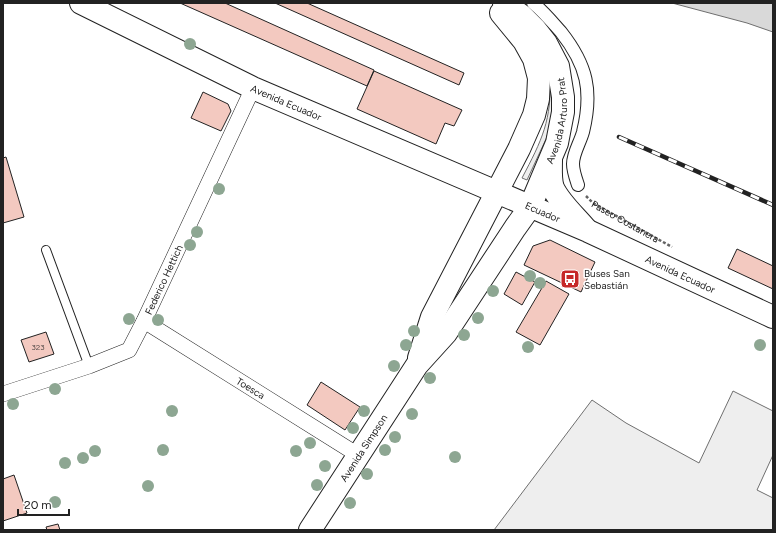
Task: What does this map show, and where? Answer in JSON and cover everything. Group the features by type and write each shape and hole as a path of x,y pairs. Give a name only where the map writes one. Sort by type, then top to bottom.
{"main road":[{"name":"Avenida Ecuador","path":"81,3 253,88 497,192"},
{"name":"Avenida Arturo Prat","path":"490,3 524,41 534,59 539,78 538,99 528,132 497,192"},
{"name":"Avenida Arturo Prat","path":"504,3 522,16 546,43 558,66 564,97 563,112 557,143 530,207"},
{"path":"550,157 553,188 562,202 588,231"},
{"name":"Ecuador","path":"497,192 588,231"},
{"name":"Avenida Simpson","path":"417,365 432,318 497,192"},
{"name":"Avenida Simpson","path":"310,530 417,365 446,334 530,207"},
{"name":"Avenida Ecuador","path":"588,231 773,316"}],"street":[{"path":"533,3 569,42 578,57 585,74 587,100 585,118 582,133 574,154 573,164 578,185"},
{"name":"Federico Hettich","path":"3,394 89,366 129,350 253,88"},
{"name":"Toesca","path":"144,321 358,455"}],"lane":[{"path":"46,250 89,366"}],"path":[{"name":"Paseo Costanera","path":"578,185 581,192 593,203 675,249"}],"shaded area":[{"path":"672,3 773,3 773,32 747,23"},
{"path":"550,76 555,87 551,124 546,139 527,180 522,178 540,141 547,118"},
{"path":"733,391 773,411 773,455 757,490 773,498 773,530 494,530 592,400 626,423 699,463"}],"building":[{"path":"180,3 225,3 374,70 367,86"},
{"path":"275,3 307,3 464,73 459,85"},
{"path":"374,71 462,110 454,126 445,123 436,144 357,109"},
{"path":"203,92 228,104 231,111 221,131 191,118"},
{"path":"6,157 24,217 3,223 3,158"},
{"name":"Buses San Sebastián","path":"550,240 595,262 581,292 524,265 533,246"},
{"path":"737,249 773,266 773,289 728,268"},
{"path":"516,272 535,282 522,305 504,294"},
{"path":"546,281 569,294 540,345 516,332"},
{"path":"46,332 54,354 29,362 21,340"},
{"path":"321,382 360,407 345,430 307,405"},
{"path":"14,475 27,513 3,521 3,479"},
{"path":"58,524 60,530 47,530 46,527"}],"railway":[{"path":"619,137 773,205"}],"place":[{"name":"Buses San Sebastián","path":"570,279"}]}
